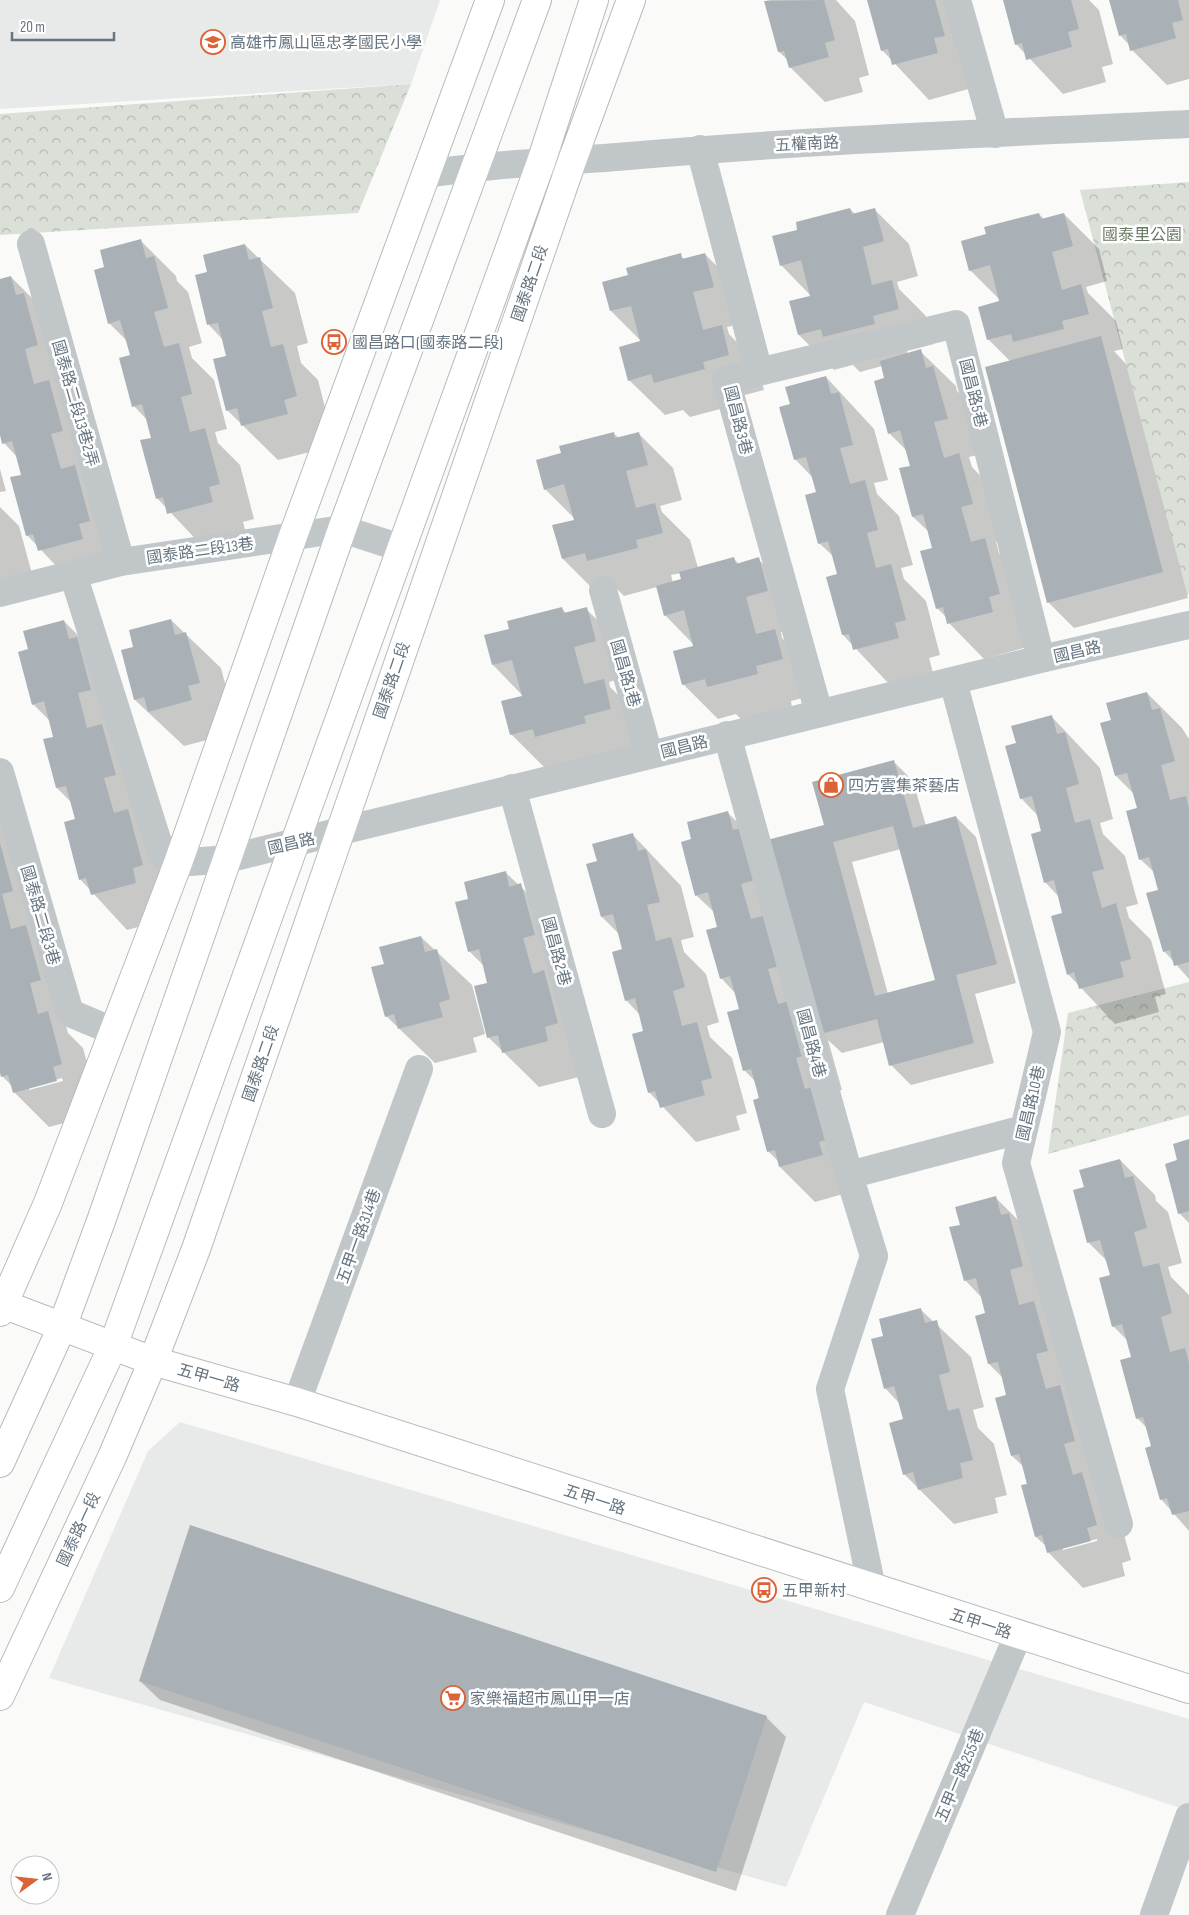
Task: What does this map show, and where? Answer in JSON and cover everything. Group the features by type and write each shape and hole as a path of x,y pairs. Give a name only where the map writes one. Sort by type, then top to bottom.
{"street":[{"path":"1,1305 48,1203 178,863 293,536 490,0"},
{"path":"0,1463 62,1327 101,1221 342,529 478,166 537,0"},
{"name":"國泰路二段","path":"113,1346 541,162 594,0"},
{"name":"國泰路二段","path":"153,1360 196,1249 338,832 572,161 631,0"},
{"path":"957,0 995,134"},
{"name":"五權南路","path":"426,174 478,166 572,161 700,149 1189,124"},
{"name":"國昌路3巷","path":"700,149 759,372 726,380 819,713"},
{"name":"國泰路二段13巷2弄","path":"31,244 121,562"},
{"name":"國昌路5巷","path":"759,372 956,324 1041,659"},
{"name":"國泰路二段13巷","path":"0,593 121,562 342,529 400,548"},
{"path":"73,574 162,855 178,863"},
{"name":"國昌路1巷","path":"603,590 649,755"},
{"name":"國昌路","path":"178,863 227,859 952,680 1189,626"},
{"name":"國昌路10巷","path":"952,680 1047,1032 1016,1163 1119,1524"},
{"name":"國昌路4巷","path":"728,735 849,1175 874,1256 830,1389 872,1588"},
{"name":"國泰路二段3巷","path":"0,772 70,1013 113,1031"},
{"name":"國昌路2巷","path":"512,788 602,1114"},
{"name":"五甲一路314巷","path":"297,1402 419,1069"},
{"path":"849,1175 1024,1129"},
{"name":"五甲一路","path":"1,1305 153,1360 297,1402 1189,1689"},
{"path":"0,1588 113,1346"},
{"name":"國泰路一段","path":"0,1696 112,1457 153,1360"},
{"name":"五甲一路255巷","path":"900,1915 1018,1635"},
{"path":"1154,1915 1189,1818"}],"shaded area":[{"name":"高雄市鳳山區忠孝國民小學","path":"0,0 440,0 411,84 0,109"},
{"path":"180,1422 1189,1719 1189,1811 864,1702 786,1887 49,1678 148,1451"}],"green space":[{"path":"411,84 358,213 0,235 0,114"},
{"name":"國泰里公園","path":"1189,182 1189,594 1187,595 1080,190"},
{"path":"1189,982 1189,1115 1048,1154 1068,1013"}],"building":[{"path":"824,0 835,40 825,43 829,57 789,68 784,51 778,52 764,1"},
{"path":"867,0 935,0 945,36 934,38 938,53 892,65 888,49 881,51"},
{"path":"1003,0 1071,0 1079,29 1068,32 1072,47 1026,60 1022,43 1015,45"},
{"path":"1109,0 1178,0 1183,20 1172,23 1176,38 1130,51 1126,34 1119,36"},
{"path":"850,208 852,214 875,208 884,241 863,247 872,285 892,280 899,309 873,316 875,324 823,337 821,329 798,335 789,301 810,296 801,260 780,266 772,236 797,230 796,222"},
{"path":"1039,213 1041,219 1064,213 1073,246 1052,252 1062,290 1081,284 1089,314 1062,321 1064,329 1013,342 1011,334 987,340 978,307 999,301 990,265 969,271 961,241 986,234 984,227"},
{"path":"141,239 146,258 154,256 168,308 154,312 164,347 179,343 192,394 181,397 190,432 205,428 220,484 209,487 213,502 167,514 163,497 156,499 140,440 151,438 142,404 132,407 119,358 130,355 120,320 108,324 94,270 104,267 100,250"},
{"path":"245,244 249,260 260,257 273,308 262,311 271,347 283,344 297,396 284,400 288,414 241,426 237,408 226,411 213,359 226,356 218,323 207,325 195,275 207,272 203,255"},
{"path":"681,253 682,259 705,253 714,287 693,292 703,330 722,325 729,355 703,362 705,369 654,383 651,374 628,381 619,347 640,341 631,306 610,311 602,282 628,275 626,268"},
{"path":"11,276 16,295 24,293 38,345 25,349 34,384 49,380 63,431 51,434 61,469 75,465 90,521 79,524 83,539 38,551 33,534 26,536 10,477 21,475 12,441 2,444 0,435 0,279"},
{"path":"1101,336 1163,572 1047,603 985,367"},
{"path":"921,349 926,368 933,366 948,419 934,422 944,458 959,453 973,504 961,507 971,542 985,538 1000,594 989,597 993,612 947,624 943,607 936,609 920,551 932,548 923,514 912,517 899,468 910,466 900,430 888,434 874,381 884,378 880,361"},
{"path":"826,376 831,394 839,392 853,445 840,448 850,484 865,480 878,530 867,533 876,568 891,564 906,620 895,623 899,638 853,650 849,634 842,635 826,577 837,574 828,541 818,544 805,495 816,492 806,457 794,460 779,407 790,404 785,387"},
{"path":"614,432 615,438 639,432 648,465 626,471 636,508 655,503 663,533 636,540 638,548 587,561 585,553 562,559 552,525 574,520 564,484 544,490 536,460 561,453 559,446"},
{"path":"734,557 736,564 759,557 768,591 746,597 756,634 775,629 783,659 756,666 758,674 707,687 705,679 682,685 673,651 693,646 684,610 664,616 656,586 681,579 679,572"},
{"path":"562,607 564,613 587,607 596,641 574,647 584,684 604,679 611,709 584,716 586,723 535,737 533,729 510,735 501,701 522,696 512,660 492,665 484,635 509,629 507,621"},
{"path":"171,619 175,635 186,632 200,683 188,686 192,700 148,712 144,697 134,700 121,650 133,647 129,630"},
{"path":"64,620 69,639 77,637 91,690 78,693 87,728 102,724 116,775 104,778 114,813 128,809 143,865 133,868 136,883 91,895 86,878 79,880 64,822 75,819 66,786 56,788 43,739 53,737 44,701 32,705 18,652 28,649 23,631"},
{"path":"1147,692 1152,710 1160,708 1175,761 1161,765 1170,800 1186,796 1189,809 1189,962 1174,966 1170,950 1163,952 1146,893 1158,890 1149,857 1139,860 1126,811 1137,808 1127,773 1115,776 1100,723 1111,720 1106,703"},
{"path":"1052,715 1057,734 1065,732 1079,784 1066,788 1075,823 1090,819 1104,869 1092,872 1102,908 1116,903 1131,959 1120,962 1124,977 1079,989 1074,972 1067,975 1051,916 1062,913 1054,880 1044,883 1031,834 1041,831 1032,796 1020,799 1005,746 1016,743 1011,726"},
{"path":"894,760 913,828 956,816 997,964 956,975 974,1043 889,1066 877,1019 820,1034 767,840 824,825 812,782","holes":["893,826 935,980 875,996 833,842"]},
{"path":"728,811 733,830 741,828 755,880 741,884 751,919 766,915 780,966 768,969 778,1004 793,1000 807,1055 796,1058 805,1089 814,1086 829,1139 819,1142 823,1155 779,1167 775,1150 767,1152 753,1100 759,1098 751,1069 743,1071 727,1012 739,1009 730,976 720,979 706,930 717,927 708,892 695,896 681,842 691,839 687,822"},
{"path":"633,833 638,851 646,849 660,902 647,905 656,941 671,937 685,987 673,991 682,1026 697,1022 712,1078 701,1081 705,1095 660,1108 655,1091 648,1093 632,1034 643,1031 635,998 625,1001 612,952 622,949 613,914 601,917 586,864 597,861 592,844"},
{"path":"0,843 13,891 2,894 11,929 26,925 41,980 30,983 38,1014 48,1011 62,1064 53,1067 57,1081 13,1093 8,1075 1,1077 0,1073"},
{"path":"506,871 509,887 521,883 535,935 523,938 533,974 544,970 558,1023 545,1027 548,1041 502,1053 498,1035 487,1038 474,986 487,983 479,949 468,952 455,902 468,899 464,882"},
{"path":"421,936 425,952 437,949 450,999 439,1003 443,1017 398,1029 394,1014 385,1017 371,967 384,964 379,947"},
{"path":"1189,1139 1189,1211 1178,1214 1165,1164 1177,1160 1173,1144"},
{"path":"1120,1159 1125,1178 1133,1176 1147,1228 1134,1232 1143,1267 1159,1263 1172,1313 1161,1317 1170,1352 1185,1348 1189,1363 1189,1511 1172,1515 1167,1498 1160,1500 1145,1448 1151,1446 1143,1417 1136,1419 1120,1360 1131,1357 1122,1324 1112,1327 1099,1278 1110,1275 1100,1240 1087,1243 1073,1190 1084,1187 1079,1170"},
{"path":"996,1196 1001,1215 1009,1213 1023,1266 1010,1270 1019,1305 1034,1301 1048,1351 1036,1354 1046,1389 1060,1385 1075,1441 1064,1444 1073,1475 1082,1472 1097,1525 1087,1528 1091,1541 1047,1553 1042,1535 1035,1537 1021,1485 1027,1484 1019,1454 1011,1456 995,1398 1006,1395 998,1362 988,1364 975,1316 985,1313 976,1278 964,1281 949,1227 960,1225 955,1207"},
{"path":"921,1308 925,1323 937,1320 950,1372 939,1375 948,1411 959,1408 973,1460 960,1463 963,1478 918,1490 913,1472 903,1475 889,1423 903,1419 894,1386 884,1389 871,1339 883,1336 879,1319"},
{"name":"家樂福超市鳳山甲一店","path":"190,1525 767,1716 716,1872 139,1681"}],"place":[{"name":"高雄市鳳山區忠孝國民小學","path":"213,42"},
{"name":"國昌路口(國泰路二段)","path":"334,342"},
{"name":"四方雲集茶藝店","path":"831,785"},
{"name":"五甲新村","path":"764,1590"},
{"name":"家樂福超市鳳山甲一店","path":"453,1698"}]}
